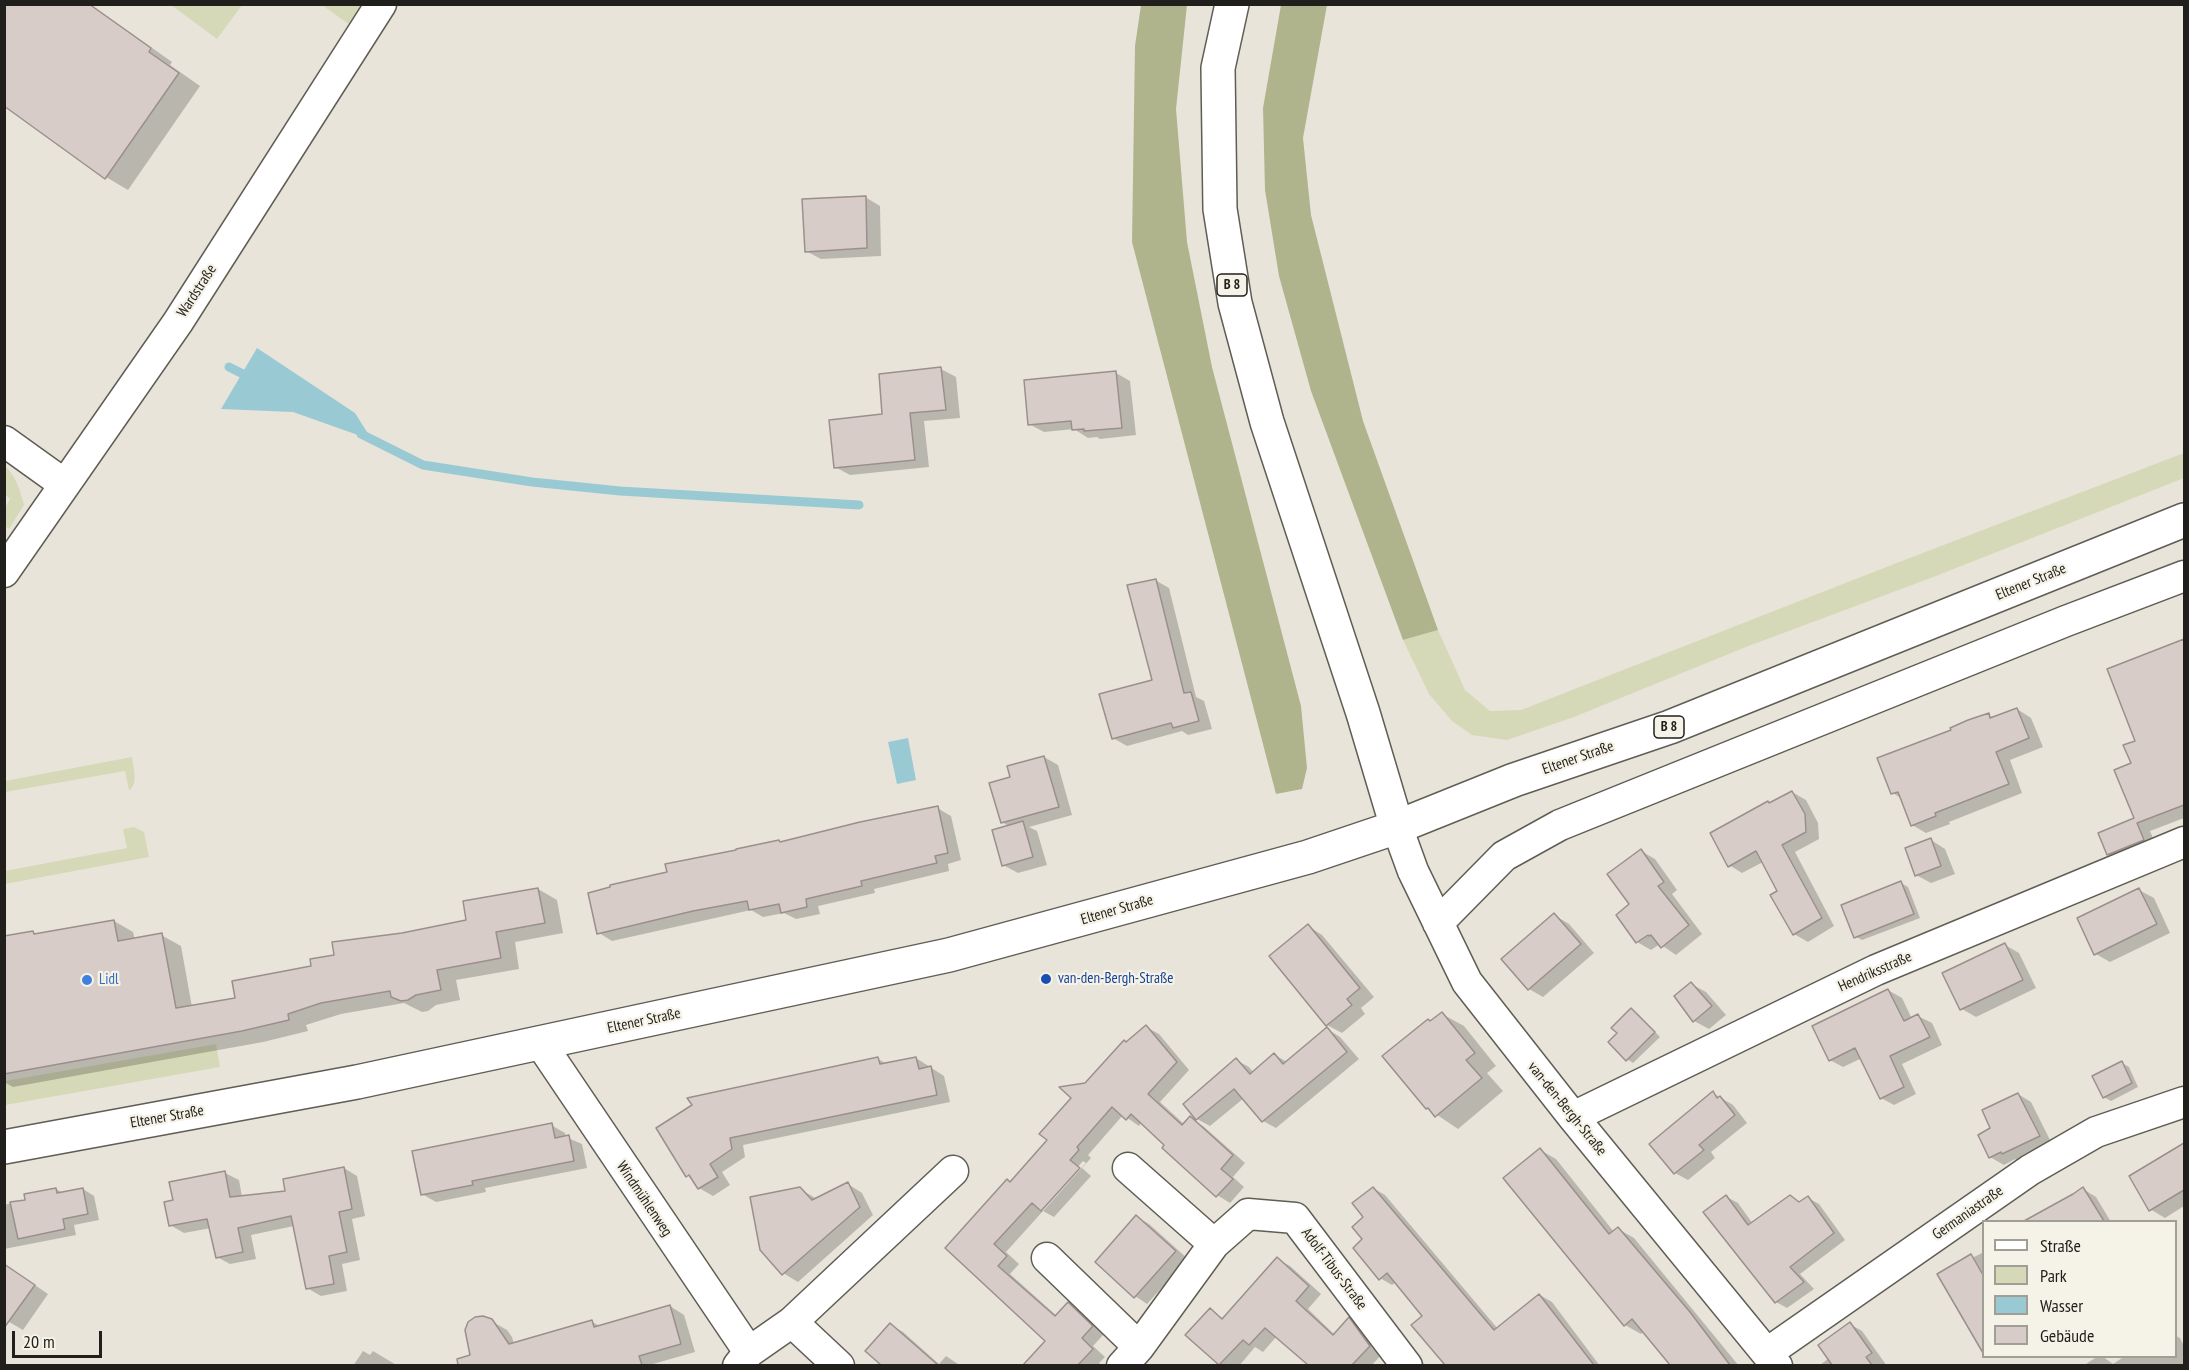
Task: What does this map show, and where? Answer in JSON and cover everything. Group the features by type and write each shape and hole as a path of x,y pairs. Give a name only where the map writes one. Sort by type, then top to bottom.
{"main road":[{"name":"B 8","path":"1232,4 1218,68 1220,209 1235,303 1267,422 1363,713 1397,827"},
{"name":"Eltener Straße","path":"4,1147 357,1082 949,955 1308,857 1397,827 1514,780 1670,727 2184,520"}],"street":[{"name":"Wardstraße","path":"4,572 178,322 381,4"},
{"path":"4,441 64,484"},
{"path":"1438,923 1504,856 1560,825 2066,621 2184,576"},
{"name":"van-den-Bergh-Straße","path":"1397,827 1413,871 1467,982 1573,1117 1772,1359"},
{"name":"Hendriksstraße","path":"1573,1117 1876,970 2184,842"},
{"name":"Windmühlenweg","path":"541,1044 743,1359 792,1322 953,1171"},
{"name":"Germaniastraße","path":"1772,1359 2030,1170 2096,1132 2184,1102"},
{"path":"1128,1168 1214,1244"},
{"name":"Adolf-Tibus-Straße","path":"1047,1258 1130,1356 1214,1244 1248,1214 1295,1218 1407,1365"},
{"path":"792,1322 839,1365"}],"green space":[{"path":"171,5 242,5 217,39"},
{"path":"322,5 364,5 350,25"},
{"path":"1141,5 1187,5 1176,109 1187,242 1212,367 1301,706 1307,768 1302,789 1276,794 1132,242 1135,46"},
{"path":"1281,5 1327,5 1303,138 1311,215 1363,421 1438,630 1403,640 1311,391 1279,276 1265,190 1263,108"},
{"path":"2184,453 2184,478 1936,576 1746,647 1574,717 1507,740 1472,735 1452,721 1429,694 1403,640 1438,630 1465,690 1490,711 1521,710"},
{"path":"5,466 15,479 24,505 9,529 5,526 5,508 10,499 5,494"},
{"path":"132,757 135,778 129,790 125,771 5,792 5,781"},
{"path":"134,827 144,832 149,857 5,884 5,871 127,848 123,829"},
{"path":"216,1044 220,1067 5,1105 5,1081"}],"water":[{"path":"257,348 355,413 372,440 293,412 221,409"},
{"path":"908,738 916,780 897,784 888,742"}],"building":[{"path":"4,4 89,4 151,48 149,52 179,73 105,179 4,106"},
{"path":"866,196 867,248 805,252 802,199"},
{"path":"941,367 946,410 910,413 915,460 834,468 829,420 882,414 879,374"},
{"path":"1116,371 1122,428 1072,430 1071,421 1028,425 1024,380"},
{"path":"1156,579 1184,693 1191,692 1199,721 1173,728 1171,723 1112,739 1099,694 1152,680 1127,585"},
{"path":"2184,639 2184,805 2137,823 2144,840 2107,855 2098,833 2134,818 2114,770 2131,763 2123,745 2135,741 2107,669"},
{"path":"2017,708 2029,738 1996,752 2009,784 1935,813 1936,816 1911,826 1898,792 1891,794 1877,758 1951,730 1950,728 1968,720 1989,713 1990,718"},
{"path":"1044,756 1059,807 1001,823 989,783 1010,777 1007,766"},
{"path":"1792,791 1805,814 1806,832 1782,845 1822,918 1793,935 1770,895 1777,891 1756,851 1728,867 1710,833 1768,801 1769,803"},
{"path":"938,806 948,853 935,856 937,863 861,881 862,886 806,899 807,907 781,913 779,904 749,910 747,901 693,911 597,934 588,893 610,887 610,885 667,872 665,864 779,840 780,842"},
{"path":"1023,821 1033,857 1002,866 992,830"},
{"path":"1931,838 1941,866 1915,876 1905,848"},
{"path":"1641,849 1664,882 1658,886 1689,925 1661,948 1651,935 1636,943 1616,915 1629,904 1607,874"},
{"path":"1901,881 1914,914 1854,938 1841,905"},
{"path":"538,888 545,923 496,932 501,958 437,970 441,990 416,995 401,1001 391,997 390,991 321,1003 288,1014 289,1020 242,1031 4,1074 4,936 33,931 34,934 114,920 118,941 162,933 176,1008 235,998 232,981 311,966 310,959 334,955 332,942 402,933 466,920 463,901"},
{"path":"2139,888 2157,924 2094,955 2077,918"},
{"path":"1554,913 1581,944 1528,990 1501,959"},
{"path":"1308,924 1360,988 1347,999 1352,1005 1326,1026 1269,956"},
{"path":"2005,943 2023,980 1960,1010 1942,973"},
{"path":"1691,982 1712,1006 1693,1022 1674,996"},
{"path":"1888,989 1904,1021 1918,1014 1930,1037 1890,1056 1904,1087 1880,1099 1855,1048 1829,1061 1812,1026"},
{"path":"1631,1008 1655,1032 1626,1061 1608,1042 1617,1033 1611,1028"},
{"path":"1442,1012 1475,1053 1466,1060 1482,1078 1435,1117 1382,1056 1428,1019 1430,1021"},
{"path":"1146,1025 1177,1062 1148,1094 1182,1125 1190,1116 1233,1155 1221,1169 1233,1179 1216,1197 1162,1148 1164,1145 1131,1114 1126,1120 1112,1107 1077,1147 1079,1150 1070,1160 1080,1168 1041,1211 1032,1203 994,1244 1007,1256 998,1266 1055,1316 1068,1302 1093,1326 1082,1338 1093,1349 1078,1365 1023,1365 1045,1341 945,1248 1007,1179 1010,1182 1047,1140 1039,1134 1071,1098 1059,1087 1085,1083 1124,1040 1126,1042"},
{"path":"1327,1027 1347,1052 1262,1122 1234,1089 1196,1120 1183,1104 1236,1058 1250,1074 1274,1053 1283,1064"},
{"path":"878,1057 880,1064 916,1057 919,1069 931,1066 937,1095 730,1138 732,1149 710,1164 718,1177 698,1189 689,1175 686,1177 656,1128 692,1105 687,1098"},
{"path":"2122,1061 2132,1083 2103,1098 2092,1076"},
{"path":"1713,1091 1735,1115 1699,1145 1704,1150 1674,1174 1649,1144"},
{"path":"2018,1093 2040,1136 1989,1158 1978,1135 1990,1128 1982,1110"},
{"path":"552,1123 555,1138 569,1135 574,1161 472,1181 473,1185 421,1195 412,1151"},
{"path":"2184,1143 2184,1190 2149,1211 2129,1176"},
{"path":"1540,1148 1609,1234 1618,1227 1690,1312 1730,1365 1670,1365 1632,1319 1624,1326 1503,1178"},
{"path":"344,1167 352,1209 339,1212 347,1252 329,1256 334,1284 306,1289 291,1216 238,1228 243,1252 216,1258 207,1219 169,1226 164,1202 173,1200 169,1182 225,1171 230,1197 285,1191 283,1179"},
{"path":"848,1182 860,1207 782,1275 760,1250 750,1197 800,1187 812,1200"},
{"path":"1373,1187 1494,1330 1539,1294 1594,1365 1445,1365 1411,1325 1422,1316 1387,1273 1379,1280 1353,1248 1362,1239 1352,1227 1363,1217 1352,1203"},
{"path":"2083,1187 2103,1220 2026,1220"},
{"path":"56,1188 57,1193 83,1188 88,1214 63,1219 65,1229 18,1239 10,1202 25,1200 24,1194"},
{"path":"1726,1195 1748,1225 1790,1195 1799,1202 1808,1196 1834,1233 1790,1267 1804,1282 1775,1303 1703,1212"},
{"path":"1136,1215 1176,1251 1134,1298 1095,1262"},
{"path":"1971,1254 1982,1273 1982,1351 1937,1274"},
{"path":"1277,1257 1309,1286 1296,1301 1333,1335 1349,1317 1370,1346 1352,1365 1308,1365 1265,1328 1249,1345 1243,1340 1219,1365 1185,1335 1210,1308 1222,1319"},
{"path":"4,1264 35,1285 4,1328"},
{"path":"670,1305 681,1344 639,1356 642,1365 458,1365 457,1359 470,1355 465,1330 468,1322 475,1317 483,1316 492,1319 509,1344 592,1320 594,1327"},
{"path":"1850,1322 1872,1353 1866,1357 1872,1365 1832,1365 1818,1345"},
{"path":"890,1323 938,1365 881,1365 865,1351"}],"waterway":[{"path":"229,367 253,379"},
{"path":"361,434 423,465 532,482 620,491 859,505"}],"place":[{"name":"van-den-Bergh-Straße","path":"1046,979"},
{"name":"Lidl","path":"87,980"}]}
